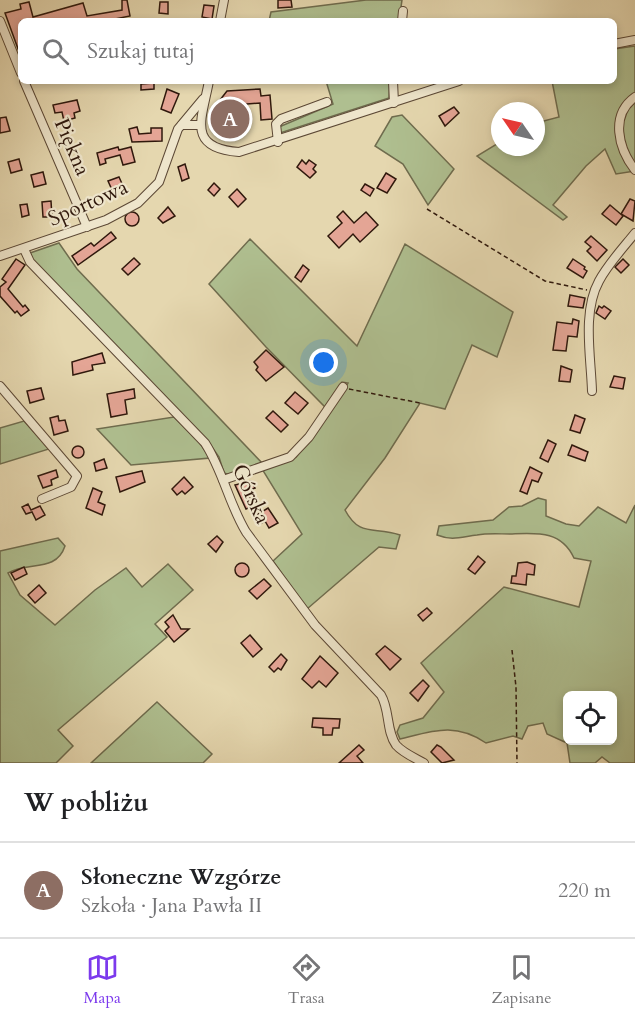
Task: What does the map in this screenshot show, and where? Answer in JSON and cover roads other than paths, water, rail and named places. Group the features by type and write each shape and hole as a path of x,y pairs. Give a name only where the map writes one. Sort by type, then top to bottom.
{"street":[{"path":"221,18 224,0"},
{"path":"402,18 403,11"},
{"path":"0,21 18,66"},
{"path":"617,43 635,40"},
{"name":"Piękna","path":"25,84 87,227"},
{"path":"208,84 200,115 201,134 208,145 221,151 239,152 278,142 450,84"},
{"path":"393,84 394,102"},
{"name":"Sportowa","path":"0,256 87,227 138,203 159,182 182,125 206,96"},
{"path":"635,97 625,105 619,118 621,141 627,160 635,170"},
{"path":"278,142 276,124 281,119 327,102"},
{"path":"182,125 201,125"},
{"path":"592,391 590,318 595,290 604,274 635,233"},
{"name":"Górska","path":"24,249 30,262 205,443 218,463 236,516 246,532 315,625 381,695 387,705 392,737 397,746 424,763"},
{"path":"0,386 77,476 71,487 42,499"},
{"path":"223,480 290,457 309,437 343,387"}],"place":[{"name":"Słoneczne Wzgórze","path":"230,119"}]}
